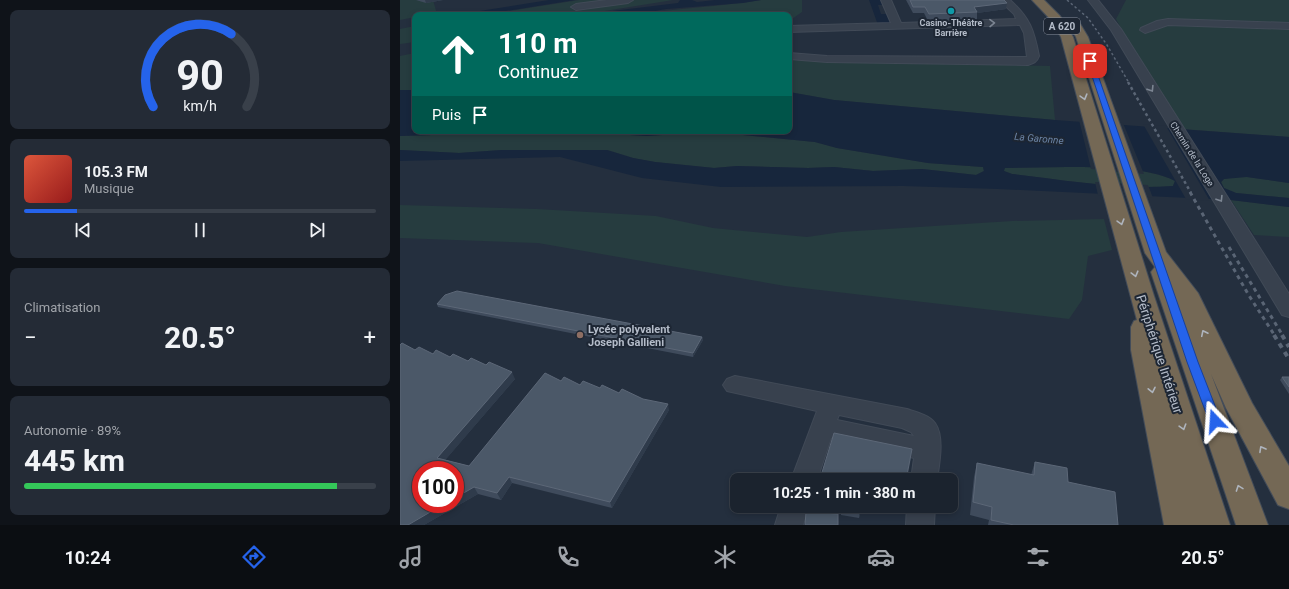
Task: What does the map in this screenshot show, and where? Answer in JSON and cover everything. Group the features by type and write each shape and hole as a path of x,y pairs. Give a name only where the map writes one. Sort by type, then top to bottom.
{"highway":[{"name":"A 620","path":"1038,0 1049,10 1062,27 1082,60 1156,253 1193,362 1252,525"},
{"name":"A 620","path":"1051,0 1063,10 1074,23 1082,37 1082,60"},
{"name":"Périphérique Intérieur","path":"1082,60 1129,251 1214,525"},
{"path":"1156,253 1186,293 1240,408 1289,495"},
{"path":"1142,296 1144,350 1182,525"}],"street":[{"path":"594,5 608,0"},
{"path":"576,7 628,0"},
{"path":"887,0 898,26"},
{"path":"792,56 827,59 1032,60 1033,56 1029,33 1024,22 1018,13 1004,0"},
{"name":"Chemin de la Loge","path":"1088,3 1116,29 1131,56 1289,310"},
{"path":"792,28 1024,22"},
{"path":"1145,30 1161,22 1289,26"},
{"path":"735,385 907,419 920,425 926,430 928,450 925,473"},
{"path":"806,473 825,419 832,404"},
{"path":"838,430 928,450"},
{"path":"789,525 793,513"},
{"path":"920,525 921,513"}],"green space":[{"path":"400,0 433,0 436,12 412,12 412,18 400,20"},
{"path":"579,0 673,0 599,12 504,12"},
{"path":"761,0 802,0 802,12 792,19 792,12 658,12"},
{"path":"1126,0 1289,0 1289,137 1181,129 1135,54 1116,19"},
{"path":"412,27 412,42 400,44 400,29"},
{"path":"412,54 412,90 400,90 400,56"},
{"path":"792,60 1050,66 1055,120 834,100 792,93"},
{"path":"464,134 613,134 647,136 676,134 730,134 815,142 837,148 928,163 983,167 984,171 976,175 922,169 873,171 834,167 808,168 737,166 714,168 655,162 633,158 607,150 502,150 459,153 400,150 400,136"},
{"path":"1066,167 1137,170 1164,176 1175,181 1173,186 1112,186 1012,174 1004,171 1004,168"},
{"path":"1247,177 1289,183 1289,198 1236,193 1224,188 1221,182 1224,179"},
{"path":"1231,200 1289,207 1289,237 1254,235"},
{"path":"400,205 537,209 656,216 713,228 807,237 841,232 1012,221 1104,219 1112,250 1088,256 1082,300 1069,319 785,286 538,243 400,238"}],"water":[{"path":"549,0 575,0 500,12 473,12"},
{"path":"680,0 692,0 697,2 715,0 761,0 743,3 666,9 650,12 604,12 678,3"},
{"path":"869,0 884,0 886,5 878,5 881,14 890,14 894,25 878,25"},
{"path":"400,90 412,90 412,134 464,134 400,136"},
{"name":"La Garonne","path":"792,93 834,100 1055,120 1289,137 1289,183 1247,177 1224,179 1221,182 1224,188 1236,193 1289,198 1289,207 1231,200 998,189 903,186 721,187 642,178 560,157 400,161 400,150 459,153 502,150 607,150 633,158 655,162 714,168 737,166 808,168 834,167 873,171 922,169 976,175 984,171 983,167 928,163 837,148 815,142 730,134 792,134","holes":["1005,168 1106,168 1137,170 1165,176 1175,181 1173,186 1112,186 1012,174 1004,171"]},
{"path":"614,134 676,134 647,136"}],"pier":[{"path":"1079,120 1123,123 1144,174 1091,169"},
{"path":"1143,124 1166,126 1210,201 1186,199"},
{"path":"1095,182 1148,185 1153,198 1098,195"}],"building":[{"path":"910,0 1004,0 1007,3 974,7 977,12 929,14 925,7 913,7"},
{"path":"457,291 702,337 693,353 437,304 445,295"},
{"path":"402,343 415,350 419,347 433,354 436,350 450,357 453,354 468,361 471,358 486,365 489,362 512,372 437,458 449,461 412,461 412,513 429,513 408,525 400,525 400,345"},
{"path":"545,373 561,381 564,377 580,385 583,381 600,388 602,385 619,393 622,389 643,399 668,404 610,502 509,477 497,493 474,487 464,493 464,465 469,466"},
{"path":"1282,377 1289,377 1289,387"},
{"path":"834,433 912,449 907,473 822,473"},
{"path":"1035,462 1067,468 1068,482 1115,492 1118,525 1014,525 991,520 992,507 973,502 977,463 1034,475"},
{"path":"806,513 838,514 838,525 805,525"}],"railway":[{"path":"1067,0 1088,18 1107,45 1129,83"},
{"path":"1128,82 1191,193"},
{"path":"1190,192 1248,294 1275,336"},
{"path":"1229,247 1283,336"},
{"path":"1274,335 1289,359"},
{"path":"1282,335 1289,347"}],"place":[{"name":"Casino-Théâtre Barrière","path":"951,11"},
{"name":"Lycée polyvalent Joseph Gallieni","path":"580,335"}],"route":[{"path":"1090,61 1193,362 1215,421"}]}
